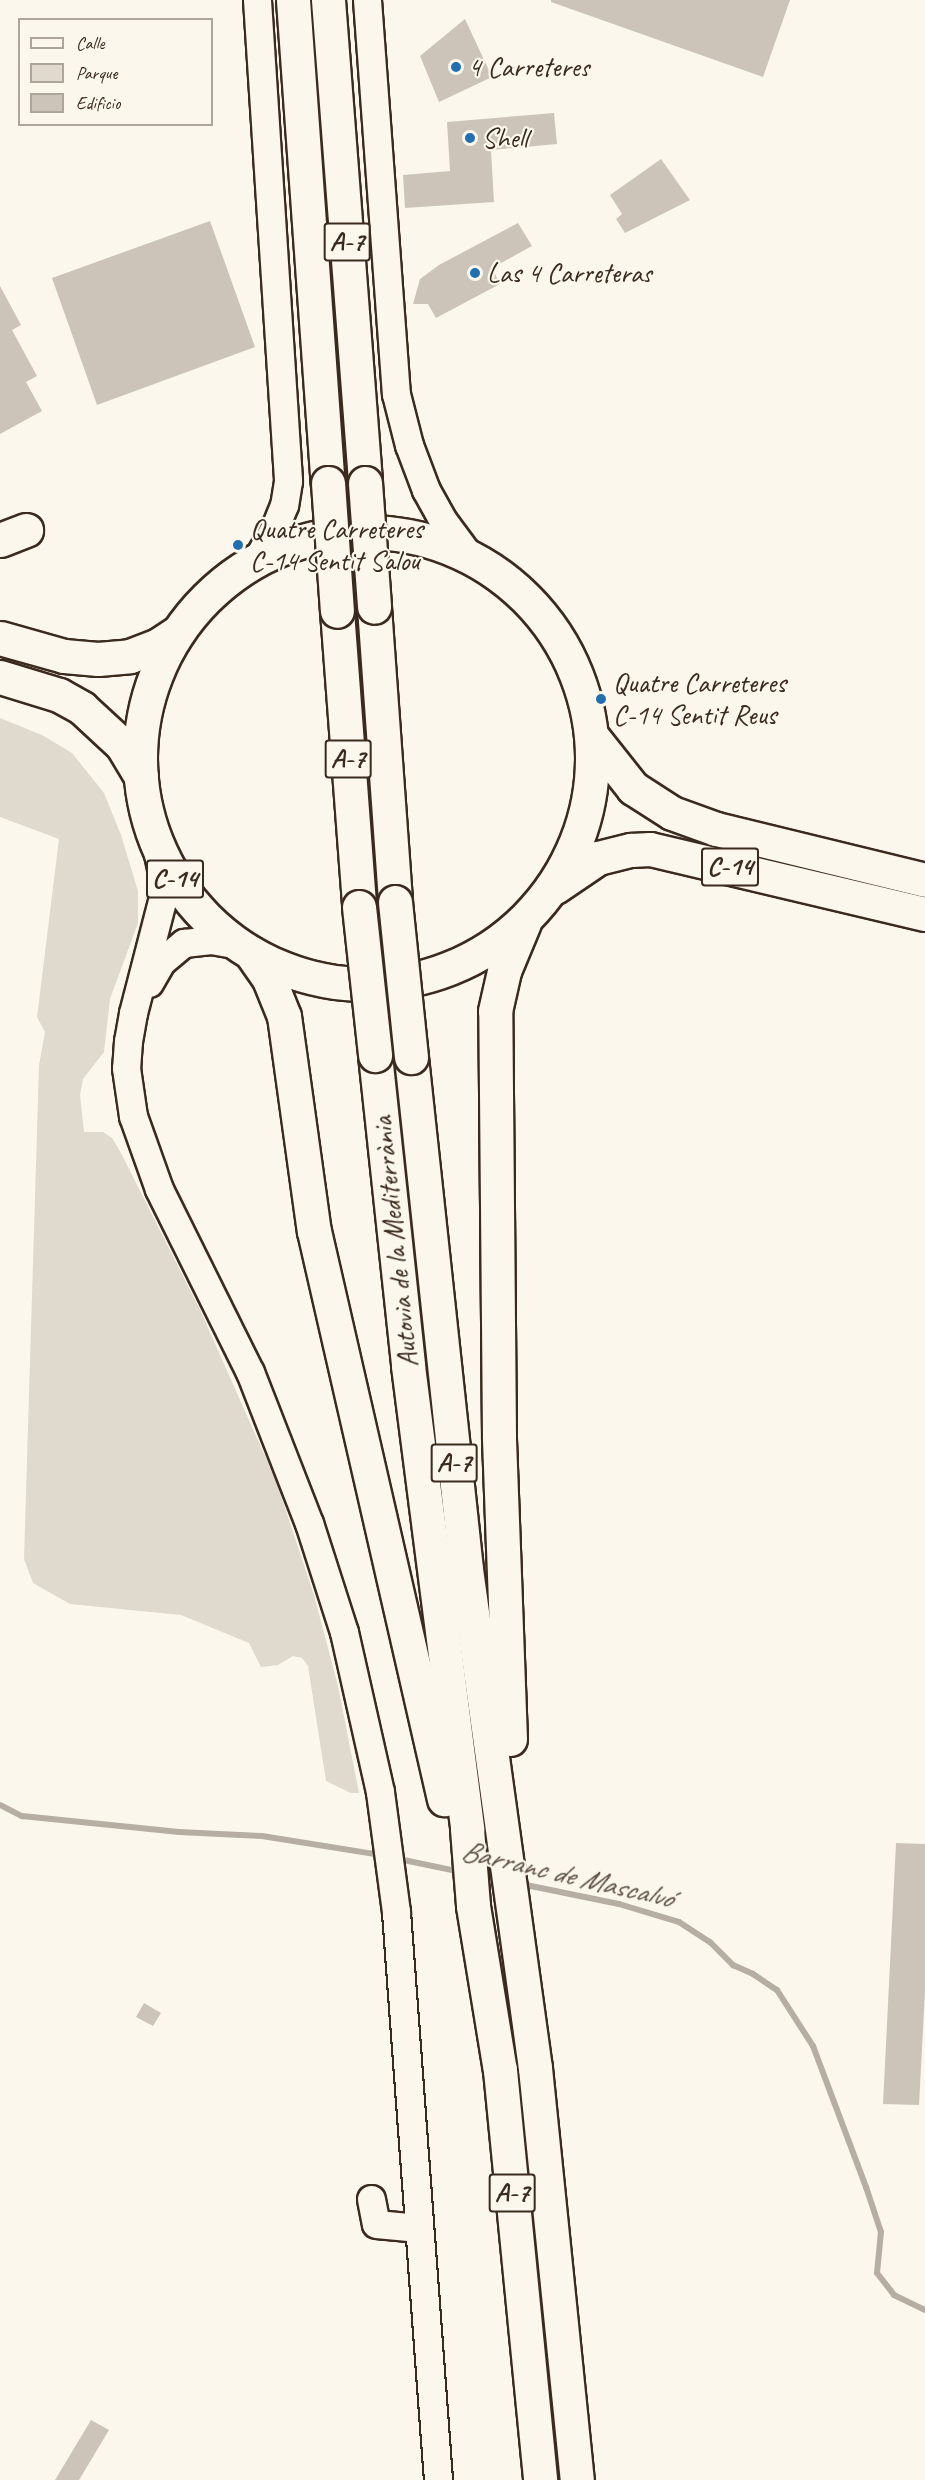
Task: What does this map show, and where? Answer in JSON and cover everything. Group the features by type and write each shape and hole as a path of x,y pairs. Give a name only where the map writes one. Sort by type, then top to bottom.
{"highway":[{"name":"Autovia de la Mediterrània","path":"293,0 359,907 458,1826 500,2070 540,2480"},
{"name":"Autovia de la Mediterrània","path":"328,0 395,902 466,1569 513,1882 516,1929 536,2079 577,2480"},
{"name":"C-14","path":"536,906 561,872 583,820 592,764 591,735 582,691 568,657 549,626 526,598 499,574 470,557 421,539 379,532 348,532 316,537 257,560 218,587 178,632 160,666 147,701 141,739 141,777 146,809 155,840 169,871 188,899 211,924 244,949 285,970 320,980 358,984 395,983 432,974 466,960 499,941 536,906 563,880 598,858 631,850 650,849 925,914"},
{"name":"C-14","path":"0,638 64,656 98,659 130,656 158,645 178,632"},
{"name":"C-14","path":"0,677 59,695 82,708 122,745 141,777"},
{"name":"C-14","path":"591,735 633,788 672,813 698,824 925,880"},
{"path":"513,1882 516,1810 507,1690 499,1436 495,1011 504,971 536,906"},
{"path":"244,949 269,979 284,1016 314,1232 458,1826"}],"street":[{"path":"256,0 288,481 284,505 275,528 257,560"},
{"path":"367,0 396,394 409,445 426,490 444,522 470,557"},
{"path":"155,840 162,872 163,897 133,1013 126,1068 133,1116 159,1189 250,1372 309,1523 344,1632 380,1792 396,1912 438,2480"},
{"path":"133,1013 161,962 172,950 198,940 244,949"},
{"path":"370,2199 376,2224 419,2228"}],"green space":[{"path":"0,718 42,735 72,753 104,793 121,835 138,891 138,923 110,999 104,1052 83,1079 80,1095 84,1132 103,1132 112,1138 121,1153 201,1312 276,1481 314,1595 338,1686 359,1793 351,1793 326,1781 308,1666 302,1658 293,1656 278,1665 261,1667 249,1643 181,1615 70,1604 33,1583 24,1559 39,1065 45,1032 37,1017 59,839 0,817"}],"building":[{"path":"551,0 790,0 763,77 551,2"},
{"path":"465,19 492,77 439,102 420,56"},
{"path":"554,113 557,144 491,150 494,202 405,208 403,175 450,171 447,122"},
{"path":"661,159 690,200 625,233 616,219 622,214 610,195"},
{"path":"210,221 255,347 97,405 52,278"},
{"path":"518,223 532,246 492,268 500,284 436,318 428,304 413,304 420,279 439,265"},
{"path":"0,286 21,325 12,330 37,376 26,382 42,411 0,434"},
{"path":"896,1843 925,1844 925,1992 919,2105 883,2104"},
{"path":"144,2003 161,2013 153,2026 136,2017"},
{"path":"91,2420 109,2430 79,2480 55,2480"}],"waterway":[{"name":"Barranc de Mascalvó","path":"0,1805 22,1816 179,1832 262,1836 381,1855"},
{"name":"Barranc de Mascalvó","path":"394,1858 461,1872"},
{"name":"Barranc de Mascalvó","path":"521,1884 619,1904 679,1922 710,1942 733,1965 753,1974 777,1990 813,2046 866,2187 881,2232 877,2273 894,2295 925,2310"}],"place":[{"name":"4 Carreteres","path":"456,67"},
{"name":"Shell","path":"470,138"},
{"name":"Las 4 Carreteras","path":"475,273"},
{"name":"Quatre Carreteres C-14 Sentit Salou","path":"238,545"},
{"name":"Quatre Carreteres C-14 Sentit Reus","path":"601,699"}]}
